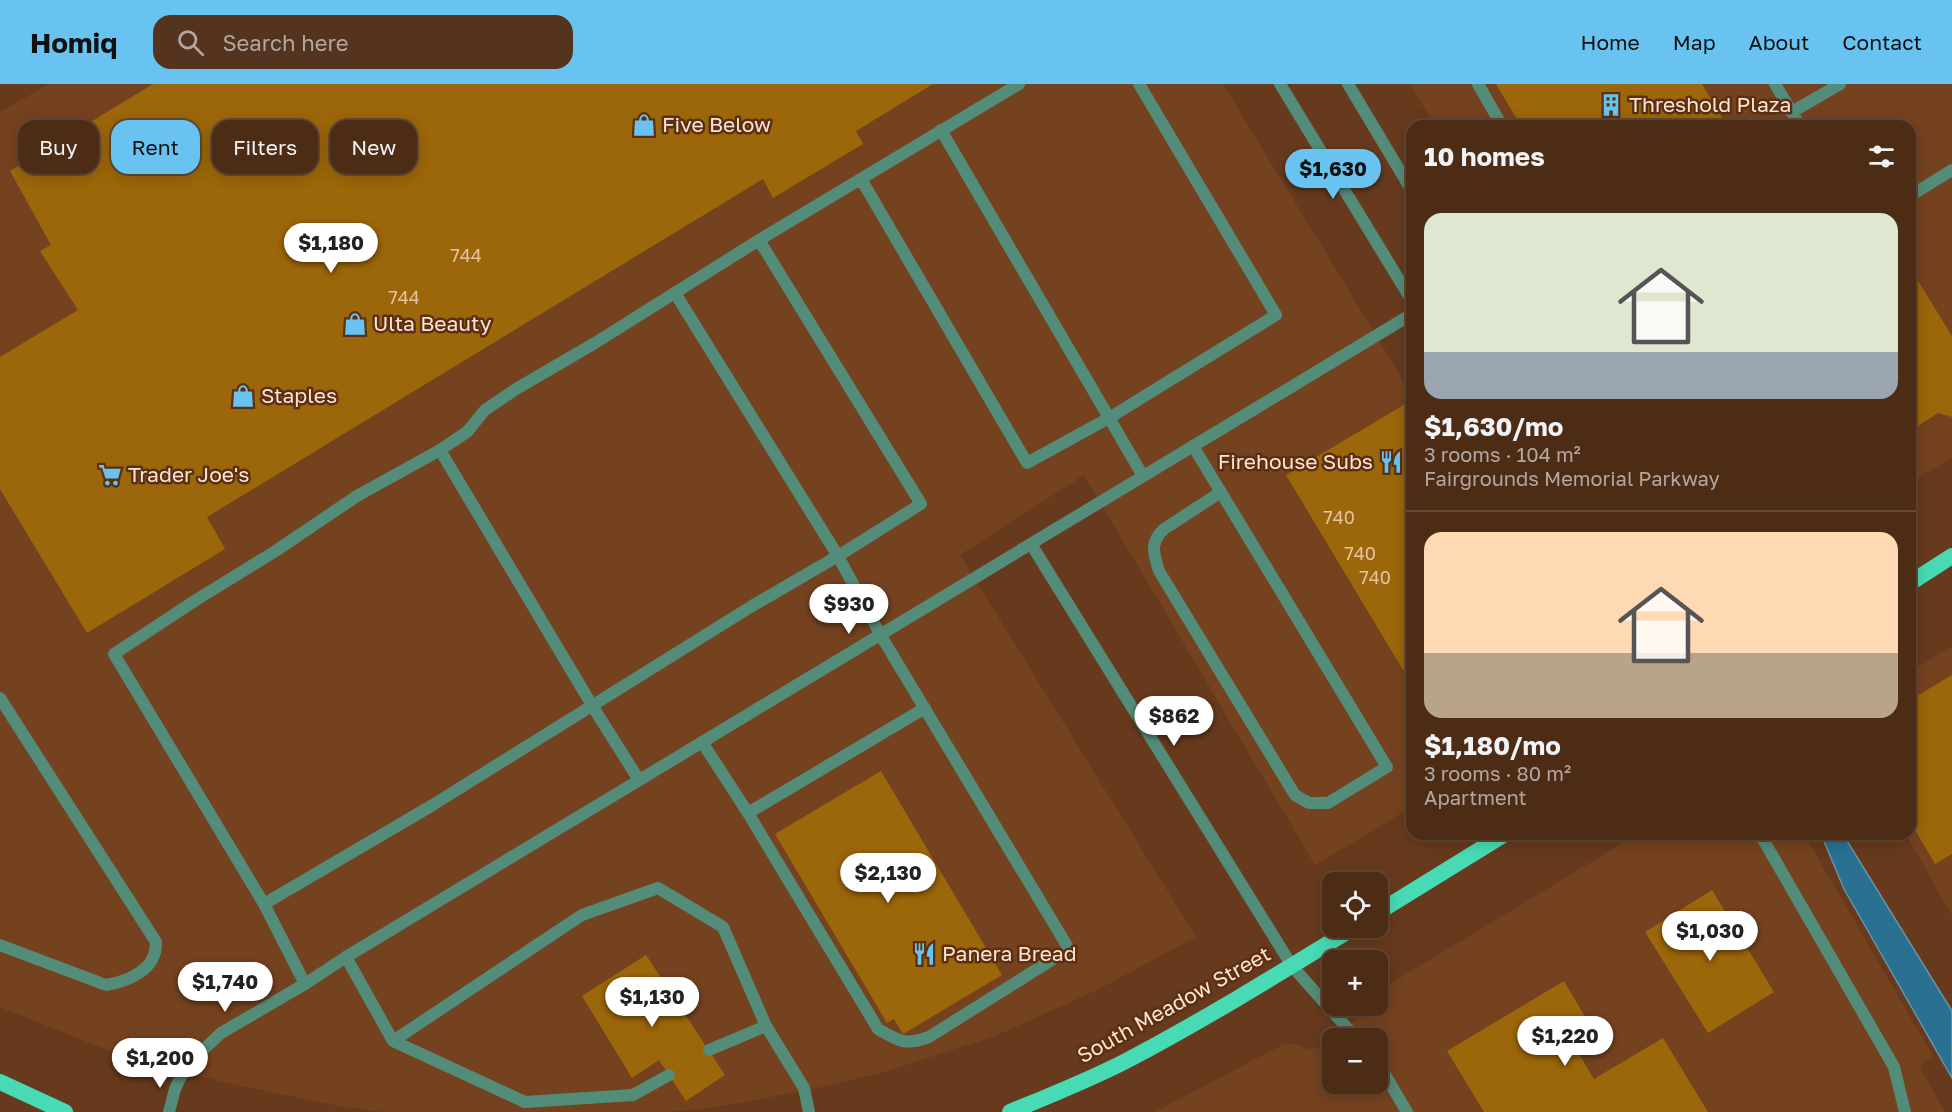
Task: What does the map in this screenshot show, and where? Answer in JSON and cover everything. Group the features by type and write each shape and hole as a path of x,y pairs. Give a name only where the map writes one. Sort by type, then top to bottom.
{"highway":[{"path":"1916,579 1952,556"},
{"path":"1388,906 1495,840"},
{"name":"South Meadow Street","path":"1010,1112 1077,1085 1127,1060 1337,938"},
{"path":"0,1082 65,1112"}],"street":[{"path":"305,984 264,904 114,654 357,496 440,450 467,432 485,410 516,389 596,343 759,240 1019,84"},
{"path":"861,179 1027,463 1109,418 1276,315 1139,84"},
{"path":"1280,84 1406,291"},
{"path":"1348,84 1406,181"},
{"path":"1478,84 1499,120"},
{"path":"1775,84 1797,120"},
{"path":"1792,112 1840,84"},
{"path":"941,130 1143,476"},
{"path":"1916,192 1952,170"},
{"path":"264,904 431,806 752,606 921,504 759,240"},
{"path":"675,292 838,556 880,634 1069,949 929,1037 913,1042 898,1040 878,1029 702,742"},
{"path":"169,1112 175,1089 186,1066 221,1033 1406,318"},
{"path":"1193,446 1221,492 1388,767 1328,803 1309,803 1295,795 1159,571 1153,551 1158,535 1221,492"},
{"path":"440,450 592,707 639,780"},
{"path":"1031,544 1292,966 1347,1028"},
{"path":"0,698 156,942 156,954 147,967 122,982 106,985 0,945"},
{"path":"747,813 925,708"},
{"path":"1763,840 1894,1067 1905,1112"},
{"path":"393,1041 582,915 658,888 723,927 766,1026 804,1088 809,1112"},
{"path":"346,957 393,1041 525,1102 633,1095 669,1075"},
{"path":"709,1050 766,1026"},
{"path":"1388,1080 1407,1112"}],"shaded area":[{"path":"49,84 1223,84 1406,385 1406,811 1315,865 1084,475 960,555 1196,937 1097,990 995,1036 885,1072 818,1088 712,1108 664,1112 384,1112 344,1107 237,1085 127,1058 0,1007 0,112"},
{"path":"1410,84 1952,84 1952,457 1916,479 1916,120 1431,120"},
{"path":"1952,646 1952,916 1909,840 1916,840 1916,668"},
{"path":"1628,840 1807,840 1933,1056 1919,1066 1945,1112 1155,1112 1284,1044 1297,1044 1307,1049 1322,1048 1322,1094 1388,1094 1388,1028 1346,1028 1359,1016 1388,1016 1388,988 1393,982"}],"water":[{"path":"1824,840 1847,840 1952,1011 1952,1078 1844,889"}],"building":[{"path":"153,84 933,84 856,131 863,144 773,198 763,179 207,517 225,549 87,633 0,489 0,357 78,310 40,251 51,245 10,171 18,166 18,174 99,174 99,120 94,120"},
{"name":"Threshold Plaza","path":"1496,84 1702,84 1723,120 1517,120"},
{"path":"1916,278 1952,336 1952,417 1938,413 1916,427"},
{"path":"1406,404 1406,675 1286,475"},
{"path":"1952,675 1952,854 1935,864 1916,831 1916,696"},
{"path":"881,771 1002,975 903,1034 894,1019 887,1023 775,834"},
{"path":"1712,890 1774,992 1708,1033 1645,932"},
{"path":"646,955 725,1075 686,1101 659,1060 632,1078 582,996"},
{"path":"1564,981 1591,1027 1570,1039 1594,1079 1663,1038 1708,1112 1484,1112 1447,1051"}],"place":[{"name":"Threshold Plaza","path":"1611,105"},
{"name":"Five Below","path":"644,125"},
{"name":"Ulta Beauty","path":"355,324"},
{"name":"Staples","path":"243,396"},
{"name":"Firehouse Subs","path":"1391,462"},
{"name":"Trader Joe's","path":"110,475"},
{"name":"Panera Bread","path":"924,954"}]}
